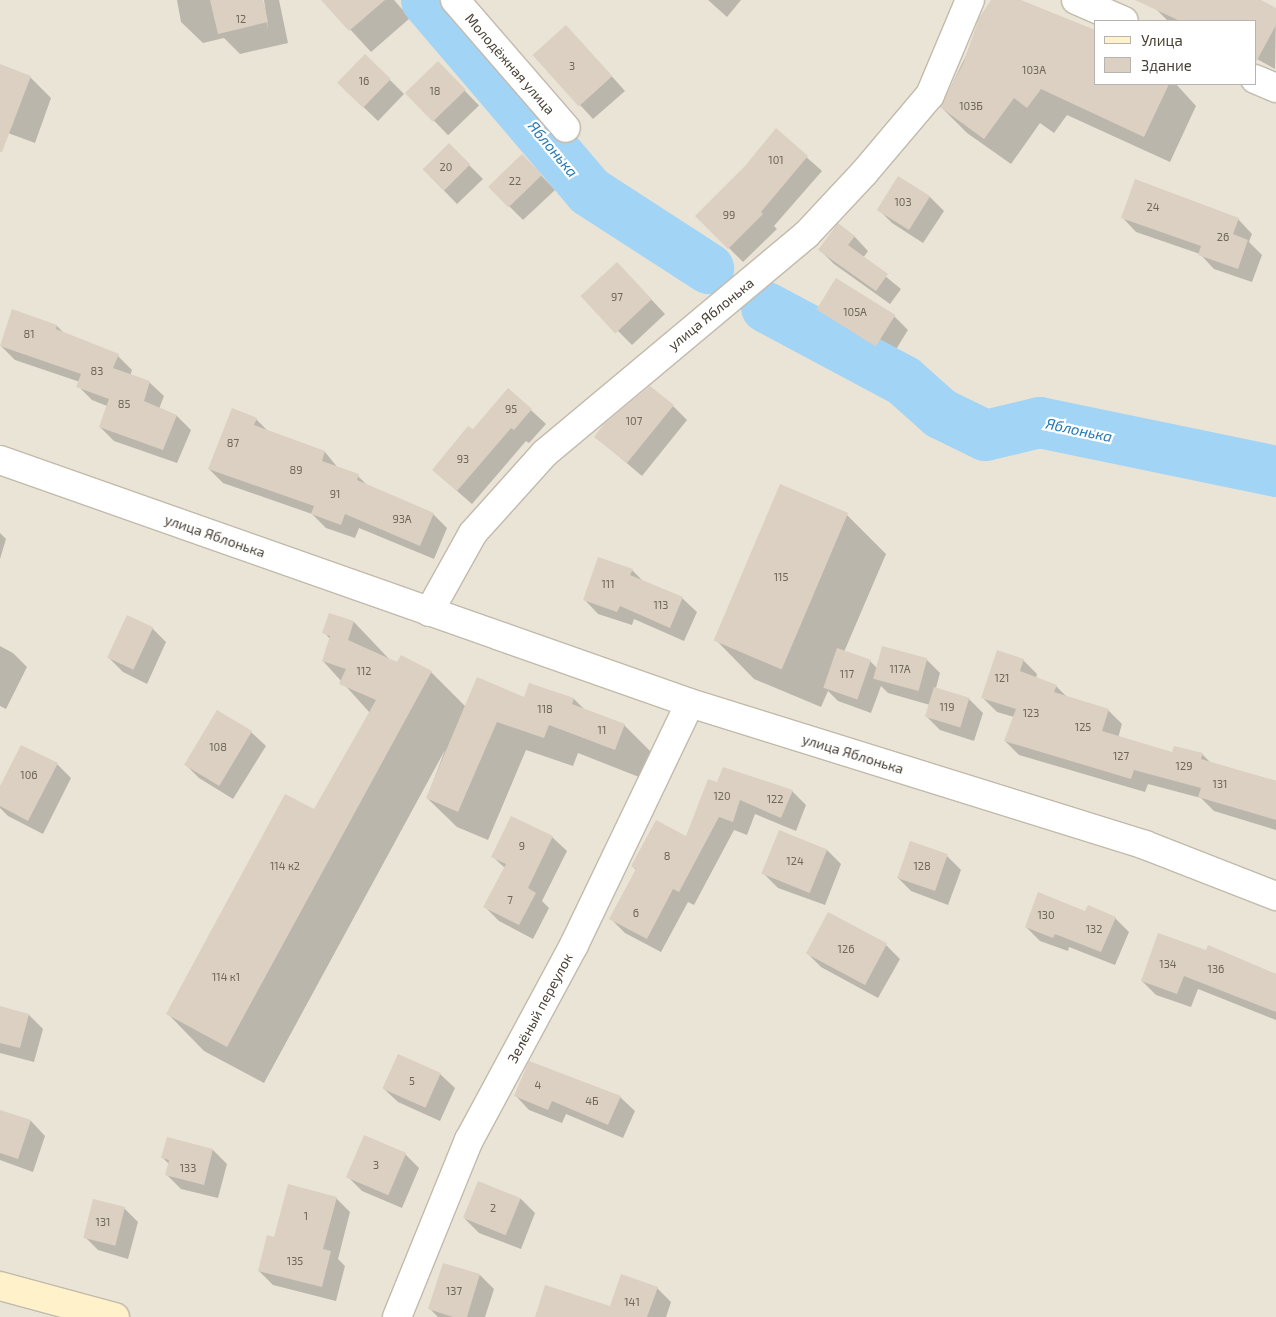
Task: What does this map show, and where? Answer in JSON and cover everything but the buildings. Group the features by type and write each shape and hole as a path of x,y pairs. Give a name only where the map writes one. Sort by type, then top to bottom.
{"main road":[{"path":"0,1286 115,1317"}],"street":[{"name":"Молодёжная улица","path":"455,0 566,128"},
{"name":"улица Яблонька","path":"429,612 473,533 545,453 806,235 864,173 930,95 970,0"},
{"path":"1076,0 1122,20"},
{"path":"1256,79 1276,88"},
{"name":"улица Яблонька","path":"0,460 690,703 1144,846 1276,896"},
{"name":"Зелёный переулок","path":"397,1317 469,1140 574,945 690,703"}],"shaded area":[{"path":"0,0 1276,0 1276,1317 0,1317"}],"waterway":[{"name":"Яблонька","path":"426,0 589,191 708,268"},
{"name":"Яблонька","path":"766,307 903,380 940,413 985,435 1039,422 1276,471"}]}
